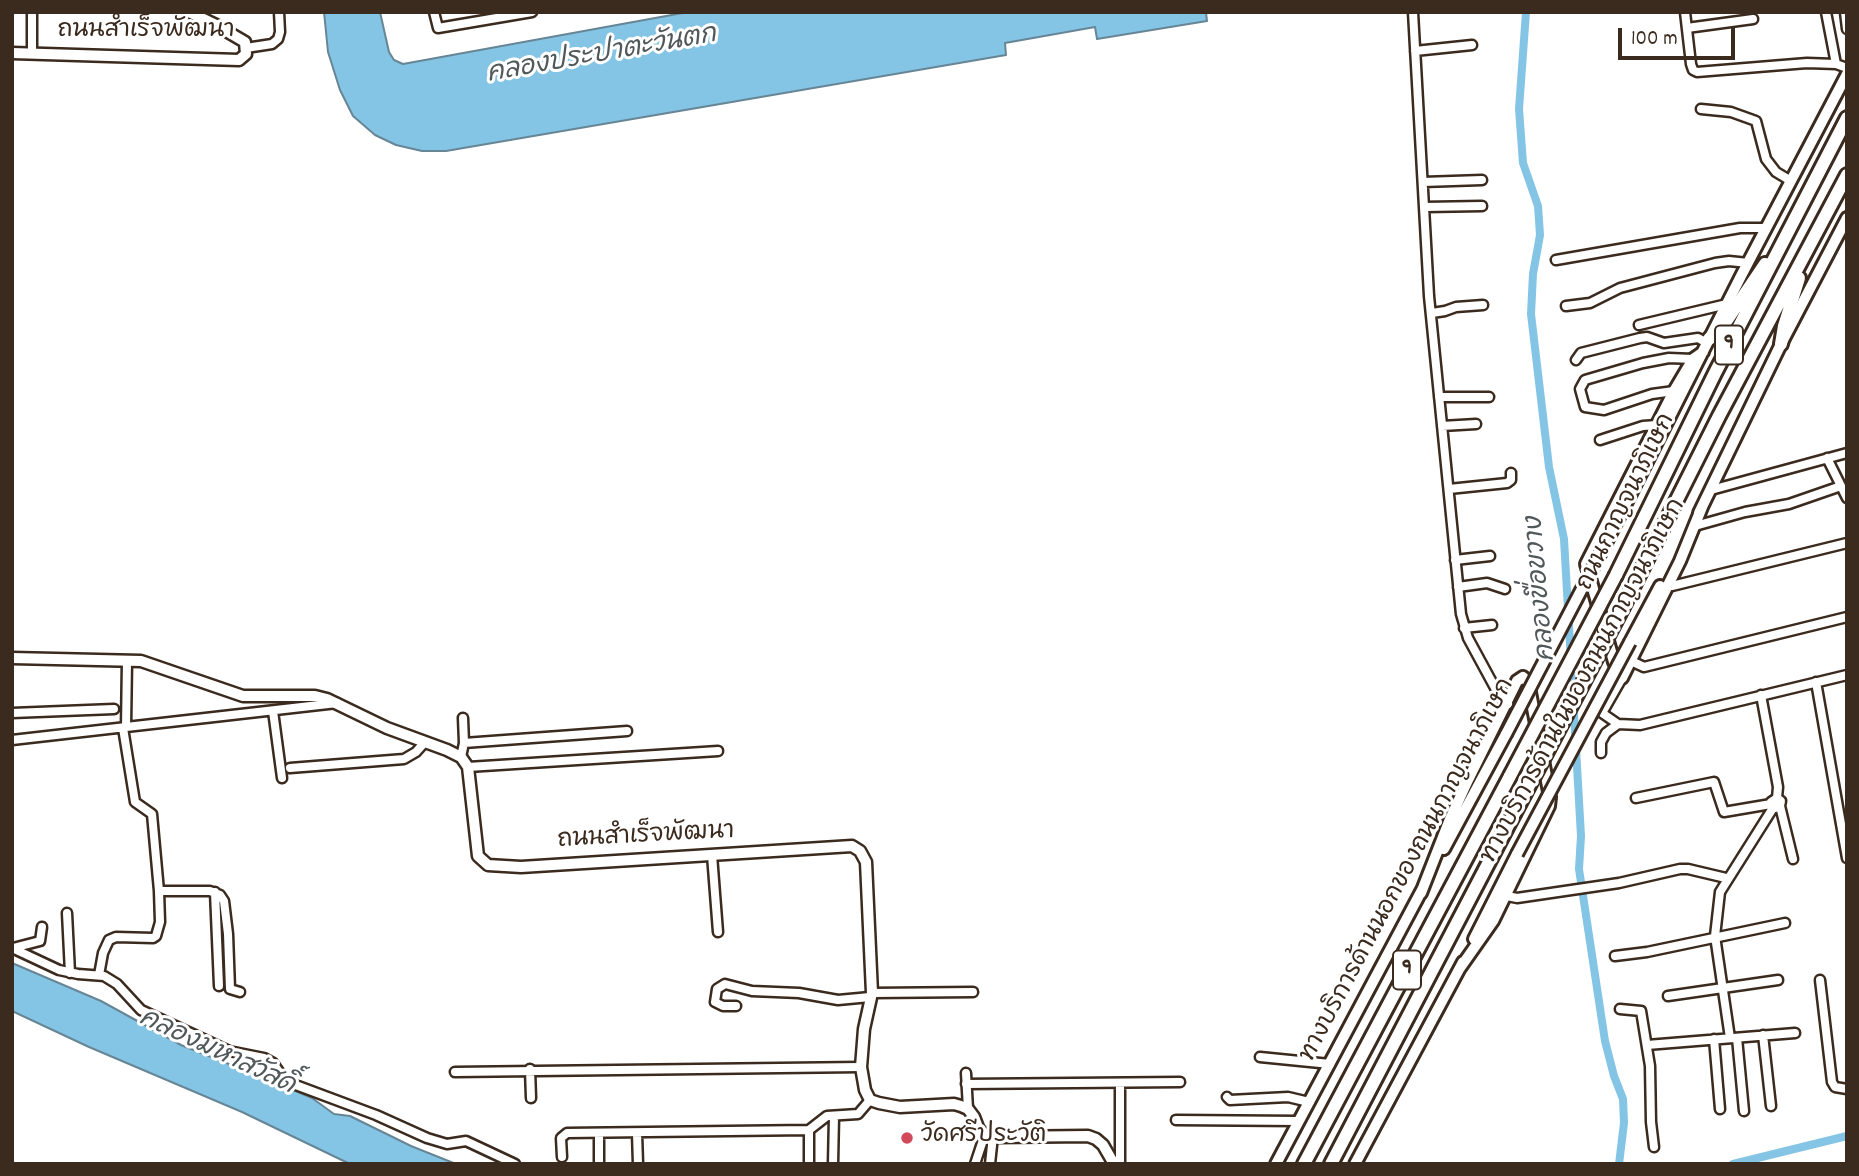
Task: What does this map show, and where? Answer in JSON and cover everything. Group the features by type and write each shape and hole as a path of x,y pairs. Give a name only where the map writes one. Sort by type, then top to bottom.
{"highway":[{"name":"ถนนกาญจนาภิเษก","path":"1304,1164 1616,575 1778,249 1847,118"},
{"name":"ถนนกาญจนาภิเษก","path":"1331,1164 1847,175"},
{"path":"1781,344 1784,326 1810,245"},
{"path":"1706,345 1723,326 1754,278 1778,249"}],"main road":[{"name":"ทางบริการด้านนอกของถนนกาญจนาภิเษก","path":"1276,1162 1506,734 1847,74"},
{"name":"ทางบริการด้านในของถนนกาญจนาภิเษก","path":"1355,1164 1711,491 1781,344 1847,218"},
{"path":"1622,678 1614,662 1586,564 1674,391 1693,359 1706,345"},
{"path":"1622,678 1668,585 1702,507"},
{"path":"1421,893 1450,819 1519,678 1526,678 1550,797 1549,806 1493,921 1460,968"}],"street":[{"path":"32,12 33,54"},
{"name":"ถนนสำเร็จพัฒนา","path":"12,53 239,60 246,54 245,43 188,12"},
{"path":"246,48 272,44 278,40 281,23 279,12"},
{"path":"434,12 438,28 481,17 532,12"},
{"path":"1413,12 1429,296 1458,587 1464,628 1495,688 1507,704"},
{"path":"1685,12 1692,67 1700,73 1807,63 1836,64 1847,68"},
{"path":"1826,12 1836,64"},
{"path":"1845,12 1847,29"},
{"path":"1687,28 1753,19"},
{"path":"1415,51 1472,45"},
{"path":"1701,108 1731,112 1756,121 1766,159 1776,172 1791,181"},
{"path":"1423,182 1482,180"},
{"path":"1425,208 1482,206"},
{"path":"1556,260 1740,228 1766,228"},
{"path":"1566,306 1590,303 1620,288 1715,263 1748,263"},
{"path":"1639,326 1727,304"},
{"path":"1432,313 1445,312 1456,307 1483,305"},
{"path":"1576,360 1581,353 1647,337 1664,343 1698,338 1706,345"},
{"path":"1674,391 1652,394 1604,410 1585,407 1580,389 1585,380 1643,362 1669,358 1693,359"},
{"path":"1439,397 1489,397"},
{"path":"1442,426 1476,424"},
{"path":"1600,440 1643,426 1657,425"},
{"path":"1711,491 1847,453"},
{"path":"1827,458 1847,498"},
{"path":"1449,489 1507,483 1511,480 1511,473"},
{"path":"1695,526 1745,512 1789,504 1841,486"},
{"path":"1668,585 1847,543"},
{"path":"1455,560 1490,556"},
{"path":"1458,587 1487,583 1505,589"},
{"path":"1631,661 1644,667 1847,617"},
{"path":"1464,628 1492,625"},
{"path":"12,658 141,661 243,696 302,695 327,699 387,728 461,757 464,743 463,718"},
{"path":"99,975 103,953 109,940 116,937 153,938 160,922 152,814 135,802 125,727 127,661"},
{"path":"1622,678 1602,713 1618,724 1640,725 1847,675"},
{"path":"1816,682 1847,858"},
{"path":"1744,1111 1714,936 1720,892 1726,878 1775,804 1779,787 1761,695"},
{"path":"12,740 337,704"},
{"path":"12,713 114,709"},
{"path":"273,711 282,778"},
{"path":"1601,753 1601,742 1606,733 1618,724"},
{"path":"464,743 627,731"},
{"path":"290,768 404,759 416,752 425,742"},
{"path":"468,767 718,751"},
{"name":"ถนนสำเร็จพัฒนา","path":"461,757 468,767 478,856 488,865 521,867 852,846 860,851 866,862 871,995 863,1029 861,1067 865,1090 870,1100"},
{"path":"1636,798 1714,782 1724,812 1775,804"},
{"path":"1775,804 1793,859"},
{"path":"712,855 719,932"},
{"path":"1507,895 1517,898 1688,869 1726,878"},
{"path":"159,891 215,892 223,901 228,934 230,989 240,992"},
{"path":"215,892 219,986"},
{"path":"67,913 70,973"},
{"path":"1615,956 1647,952 1785,923"},
{"path":"13,948 40,941 43,927"},
{"path":"13,948 47,966 70,973 99,975 117,984 141,1010 229,1051 264,1058 274,1063 284,1079 293,1084 376,1115 427,1138 447,1144 466,1141 516,1164"},
{"path":"1668,996 1778,980"},
{"path":"1820,980 1832,1082 1835,1087 1847,1089"},
{"path":"736,1006 723,1006 715,1002 717,989 725,984 752,991 799,993 838,1000 871,995 973,992"},
{"path":"1620,1009 1641,1010 1647,1045 1654,1147"},
{"path":"1647,1045 1795,1032"},
{"path":"1763,1035 1771,1106"},
{"path":"1714,1040 1720,1109"},
{"path":"1260,1057 1330,1064"},
{"path":"455,1072 861,1067"},
{"path":"530,1069 531,1098"},
{"path":"966,1073 968,1109 979,1130 989,1135 1088,1136 1103,1145 1114,1164"},
{"path":"966,1084 1180,1082"},
{"path":"1120,1083 1120,1164"},
{"path":"1227,1097 1230,1100 1288,1097 1310,1102"},
{"path":"562,1157 563,1134 809,1130 827,1116 858,1114 870,1100 900,1107 954,1104 968,1109"},
{"path":"833,1164 834,1115"},
{"path":"1176,1121 1299,1121"},
{"path":"809,1130 809,1164"},
{"path":"637,1133 638,1164"},
{"path":"599,1134 599,1164"},
{"path":"975,1164 989,1135"},
{"path":"989,1135 990,1164"}],"water":[{"name":"คลองประปาตะวันตก","path":"324,12 380,12 389,52 394,60 403,64 688,12 1206,12 1207,21 1097,39 1095,27 1005,43 1006,55 446,151 422,151 396,145 375,135 353,116 340,90 328,52"},
{"path":"12,963 101,1001 181,1045 312,1098 334,1114 350,1116 411,1146 456,1164 350,1164 242,1112 89,1047 12,1011"}],"waterway":[{"name":"คลองขื่อขวาง","path":"1526,12 1519,109 1523,163 1538,206 1540,235 1533,274 1531,314 1549,467 1564,539 1581,836 1579,869 1605,1041 1623,1099 1624,1123 1619,1164"},
{"path":"1733,1164 1847,1136"}],"place":[{"name":"วัดศรีประวัติ","path":"907,1138"}],"water label":[{"name":"คลองมหาสวัสดิ์","path":"216,1054"}]}
